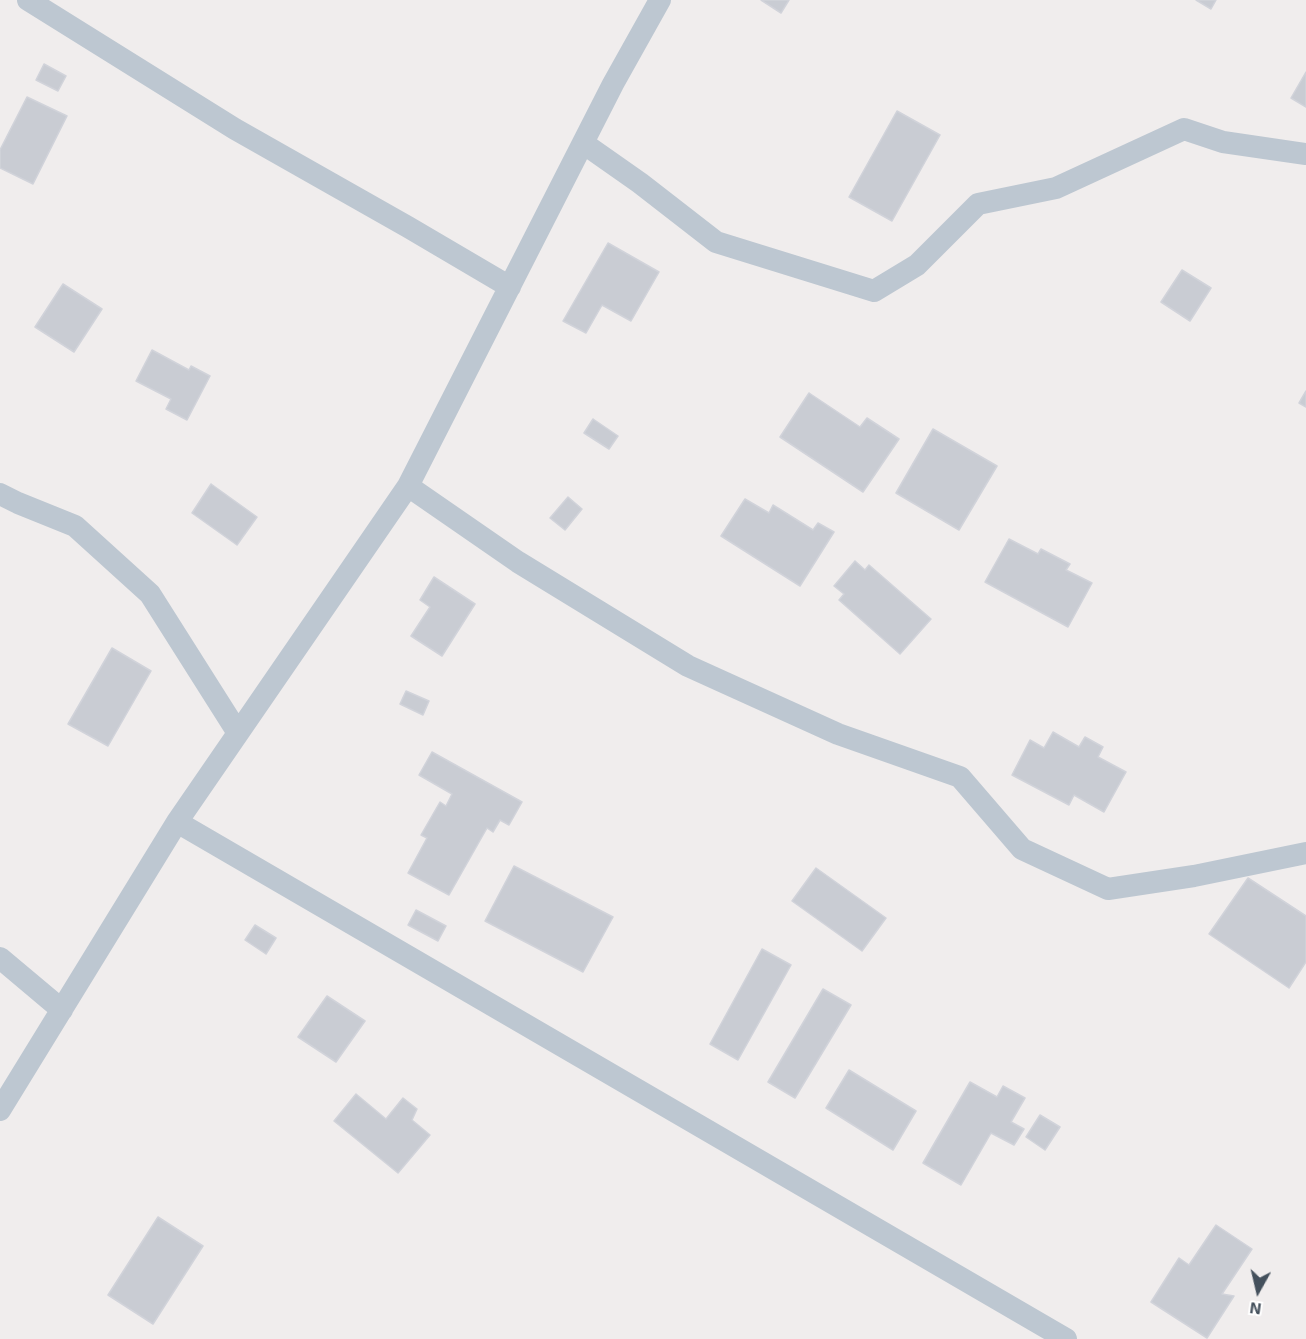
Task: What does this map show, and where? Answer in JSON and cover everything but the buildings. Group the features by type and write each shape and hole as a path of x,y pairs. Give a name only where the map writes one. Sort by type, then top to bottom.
{"street":[{"path":"28,0 235,129 510,287"},
{"path":"0,1110 177,822 408,486 613,84 660,0"},
{"path":"583,143 640,183 716,242 874,291 917,266 978,204 1056,188 1184,129 1223,142 1306,154"},
{"path":"408,486 518,562 688,666 838,734 960,777 1022,849 1108,889 1194,876 1306,853"},
{"path":"0,494 18,504 75,526 150,594 238,733"},
{"path":"177,822 1066,1339"},
{"path":"0,958 62,1010"}]}
